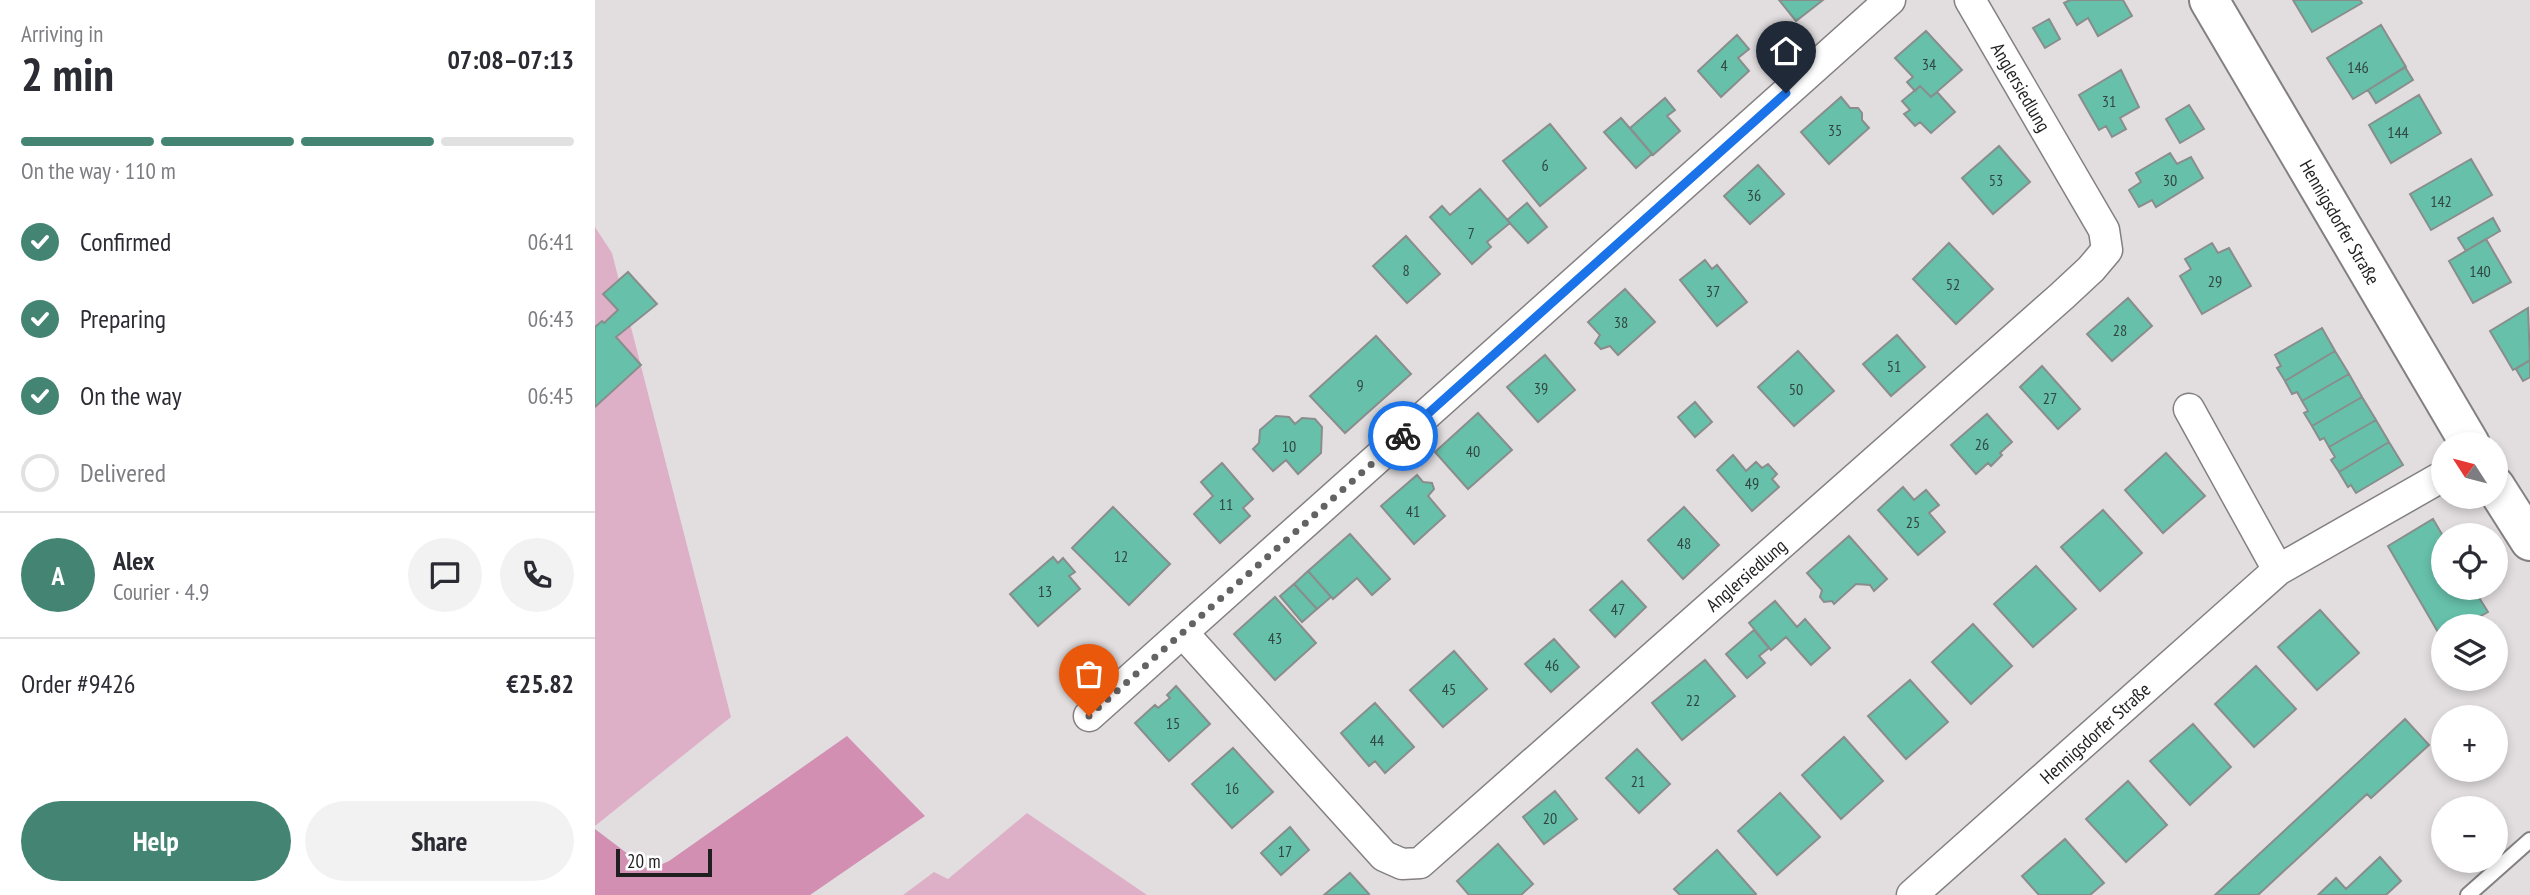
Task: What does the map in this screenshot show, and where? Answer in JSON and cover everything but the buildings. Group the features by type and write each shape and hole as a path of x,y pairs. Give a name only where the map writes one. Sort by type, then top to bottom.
{"main road":[{"name":"Hennigsdorfer Straße","path":"2209,0 2463,432"},
{"path":"2508,506 2530,541"}],"street":[{"path":"1089,716 1890,0"},
{"name":"Anglersiedlung","path":"1183,633 1384,856 1402,864 1420,863 2062,296 2107,250 2104,230 1970,0"},
{"path":"2189,409 2278,570"},
{"name":"Hennigsdorfer Straße","path":"1912,895 2278,570 2431,483"}],"lane":[{"path":"2468,895 2530,840"}],"shaded area":[{"path":"595,227 612,253 731,717 595,826"},
{"path":"847,736 925,816 810,895 595,895 595,829 649,870 669,861"},
{"path":"1027,813 1147,895 903,895 934,872 948,879"}],"way so far":[{"path":"1089,716 1403,436"}],"route":[{"path":"1403,436 1786,93"}]}
